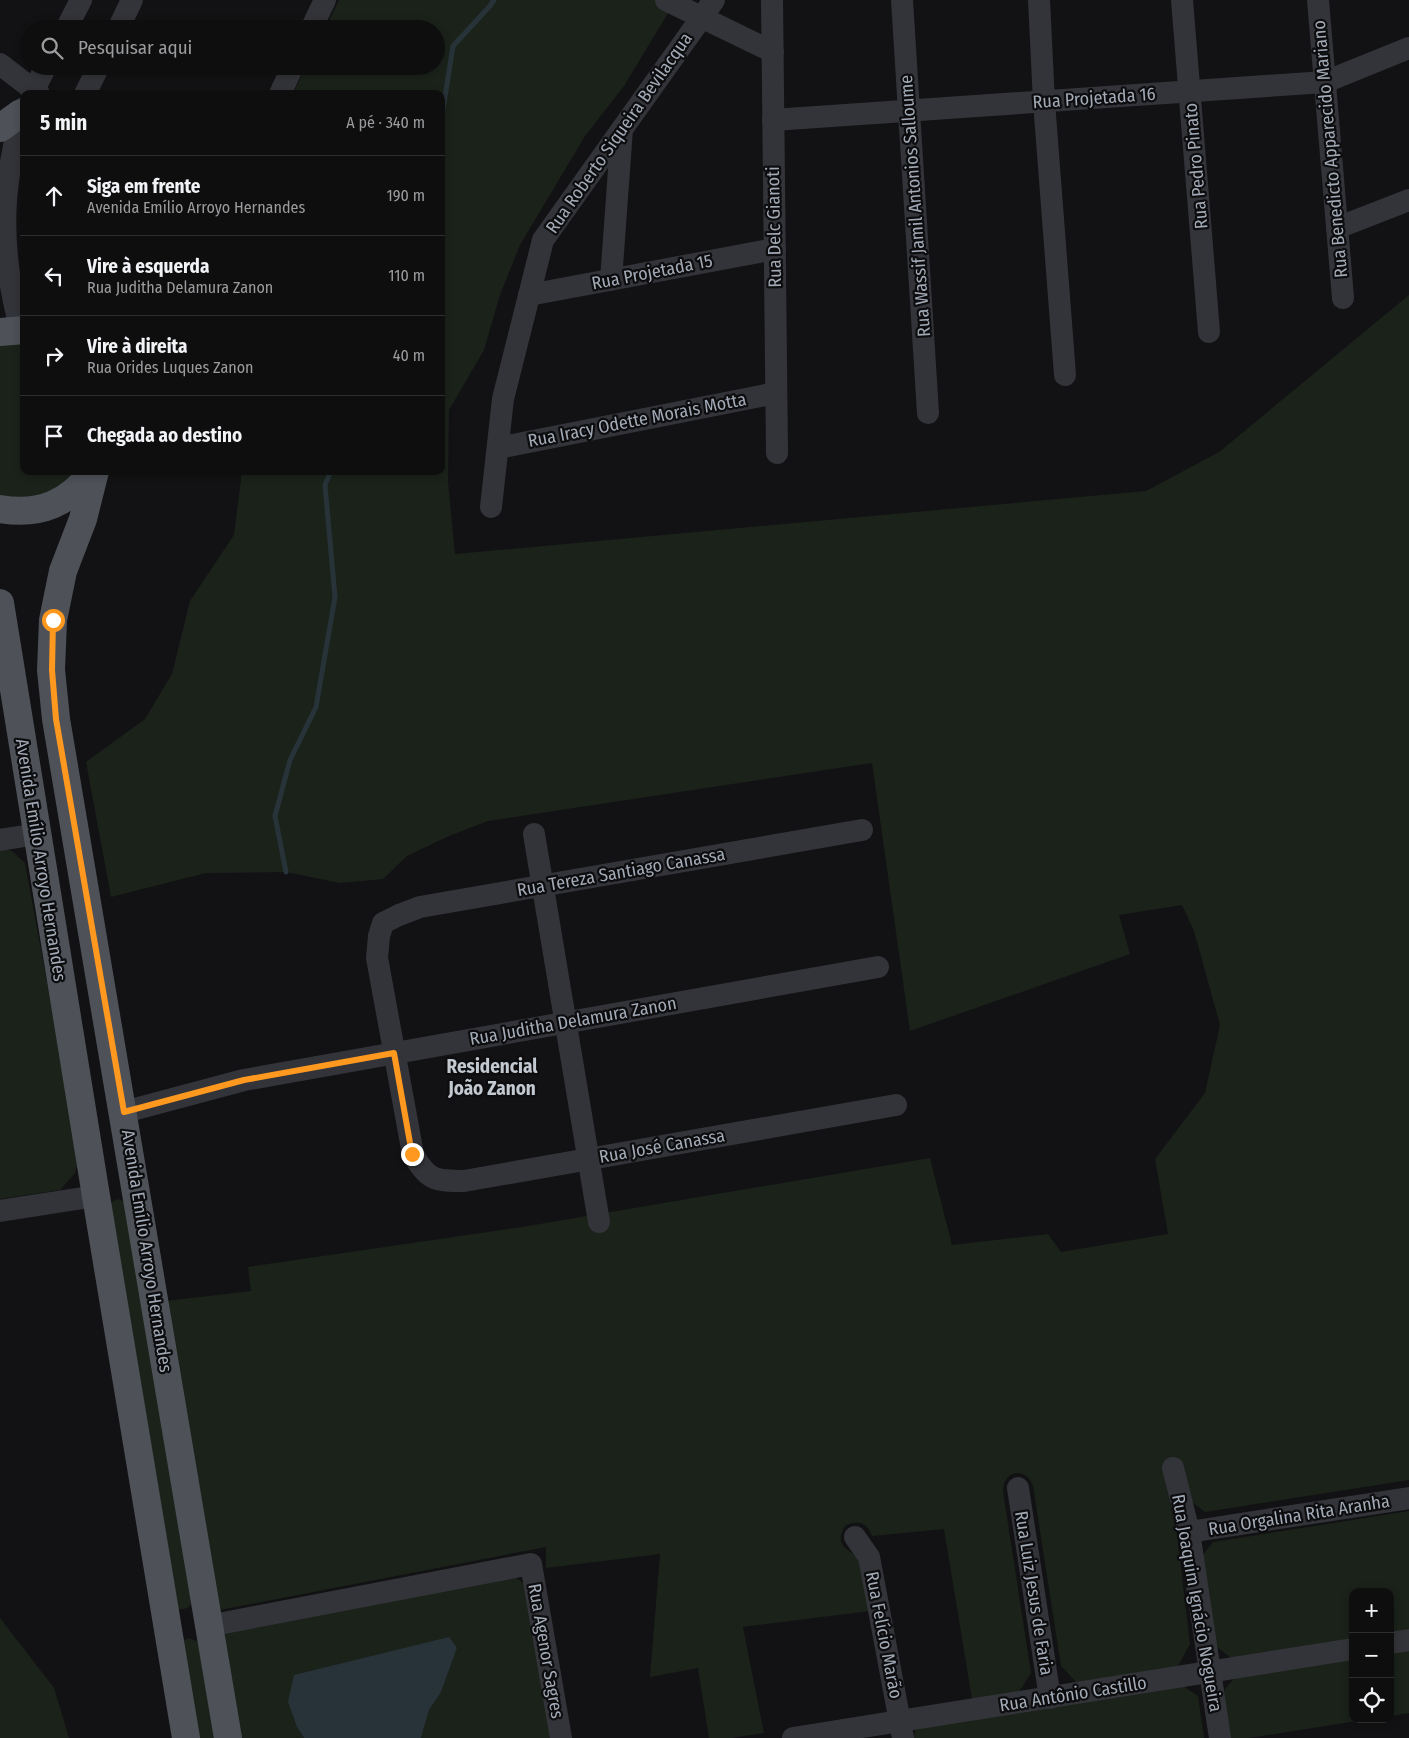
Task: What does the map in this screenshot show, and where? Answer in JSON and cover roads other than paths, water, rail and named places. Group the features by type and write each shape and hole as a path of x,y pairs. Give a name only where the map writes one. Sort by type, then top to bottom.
{"main road":[{"path":"0,509 16,512 39,509 62,500 81,486 91,475"},
{"name":"Avenida Emílio Arroyo Hernandes","path":"93,475 83,519 62,571 53,620 52,670 56,719 124,1112 228,1738"},
{"name":"Avenida Emílio Arroyo Hernandes","path":"0,603 186,1738"},
{"path":"37,834 75,828"},
{"path":"96,1196 136,1184"},
{"path":"169,1632 208,1626"}],"street":[{"path":"71,20 81,0"},
{"path":"122,20 132,0"},
{"path":"315,20 324,0"},
{"path":"666,0 707,8 772,52"},
{"name":"Rua Delc Gianoti","path":"772,0 777,453"},
{"name":"Rua Wassif Jamil Antonios Salloume","path":"902,0 928,413"},
{"path":"1039,0 1044,102 1065,375"},
{"name":"Rua Pedro Pinato","path":"1182,0 1209,332"},
{"name":"Rua Benedicto Apparecido Mariano","path":"1318,0 1343,298"},
{"name":"Rua Roberto Siqueira Bevilacqua","path":"491,507 503,399 543,240 707,8"},
{"name":"Rua Projetada 16","path":"773,120 1325,82 1409,48"},
{"path":"0,64 20,97"},
{"path":"33,90 41,75"},
{"path":"87,90 94,75"},
{"path":"282,90 289,75"},
{"path":"11,329 13,303 8,269 5,220 9,174 20,127"},
{"path":"611,280 622,128"},
{"path":"1337,228 1409,200"},
{"name":"Rua Projetada 15","path":"529,295 775,249"},
{"name":"Rua Iracy Odette Morais Motta","path":"498,448 776,393"},
{"name":"Rua Tereza Santiago Canassa","path":"394,1053 377,958 379,936 384,923 399,914 420,907 862,830"},
{"path":"0,840 37,834"},
{"path":"534,834 599,1222"},
{"name":"Rua Juditha Delamura Zanon","path":"124,1112 244,1080 878,967"},
{"name":"Rua José Canassa","path":"394,1053 412,1154 428,1176 442,1181 464,1181 896,1105"},
{"path":"0,1211 96,1196"},
{"name":"Rua Joaquim Ignácio Nogueira","path":"1173,1468 1189,1532 1220,1738"},
{"name":"Rua Luiz Jesus de Faria","path":"1018,1488 1050,1698"},
{"name":"Rua Orgalina Rita Aranha","path":"1189,1532 1409,1498"},
{"name":"Rua Felício Marão","path":"855,1536 869,1557 902,1729"},
{"name":"Rua Agenor Sagres","path":"208,1626 531,1564 561,1738"},
{"path":"1394,1642 1409,1640"},
{"name":"Rua Antônio Castillo","path":"794,1738 902,1729 1050,1698 1349,1650"}],"waterway":[{"path":"445,97 453,46 494,0"},
{"path":"286,872 275,816 290,760 316,707 335,597 325,485 329,475"}],"district":[{"name":"Residencial João Zanon","path":"492,1077"}]}
